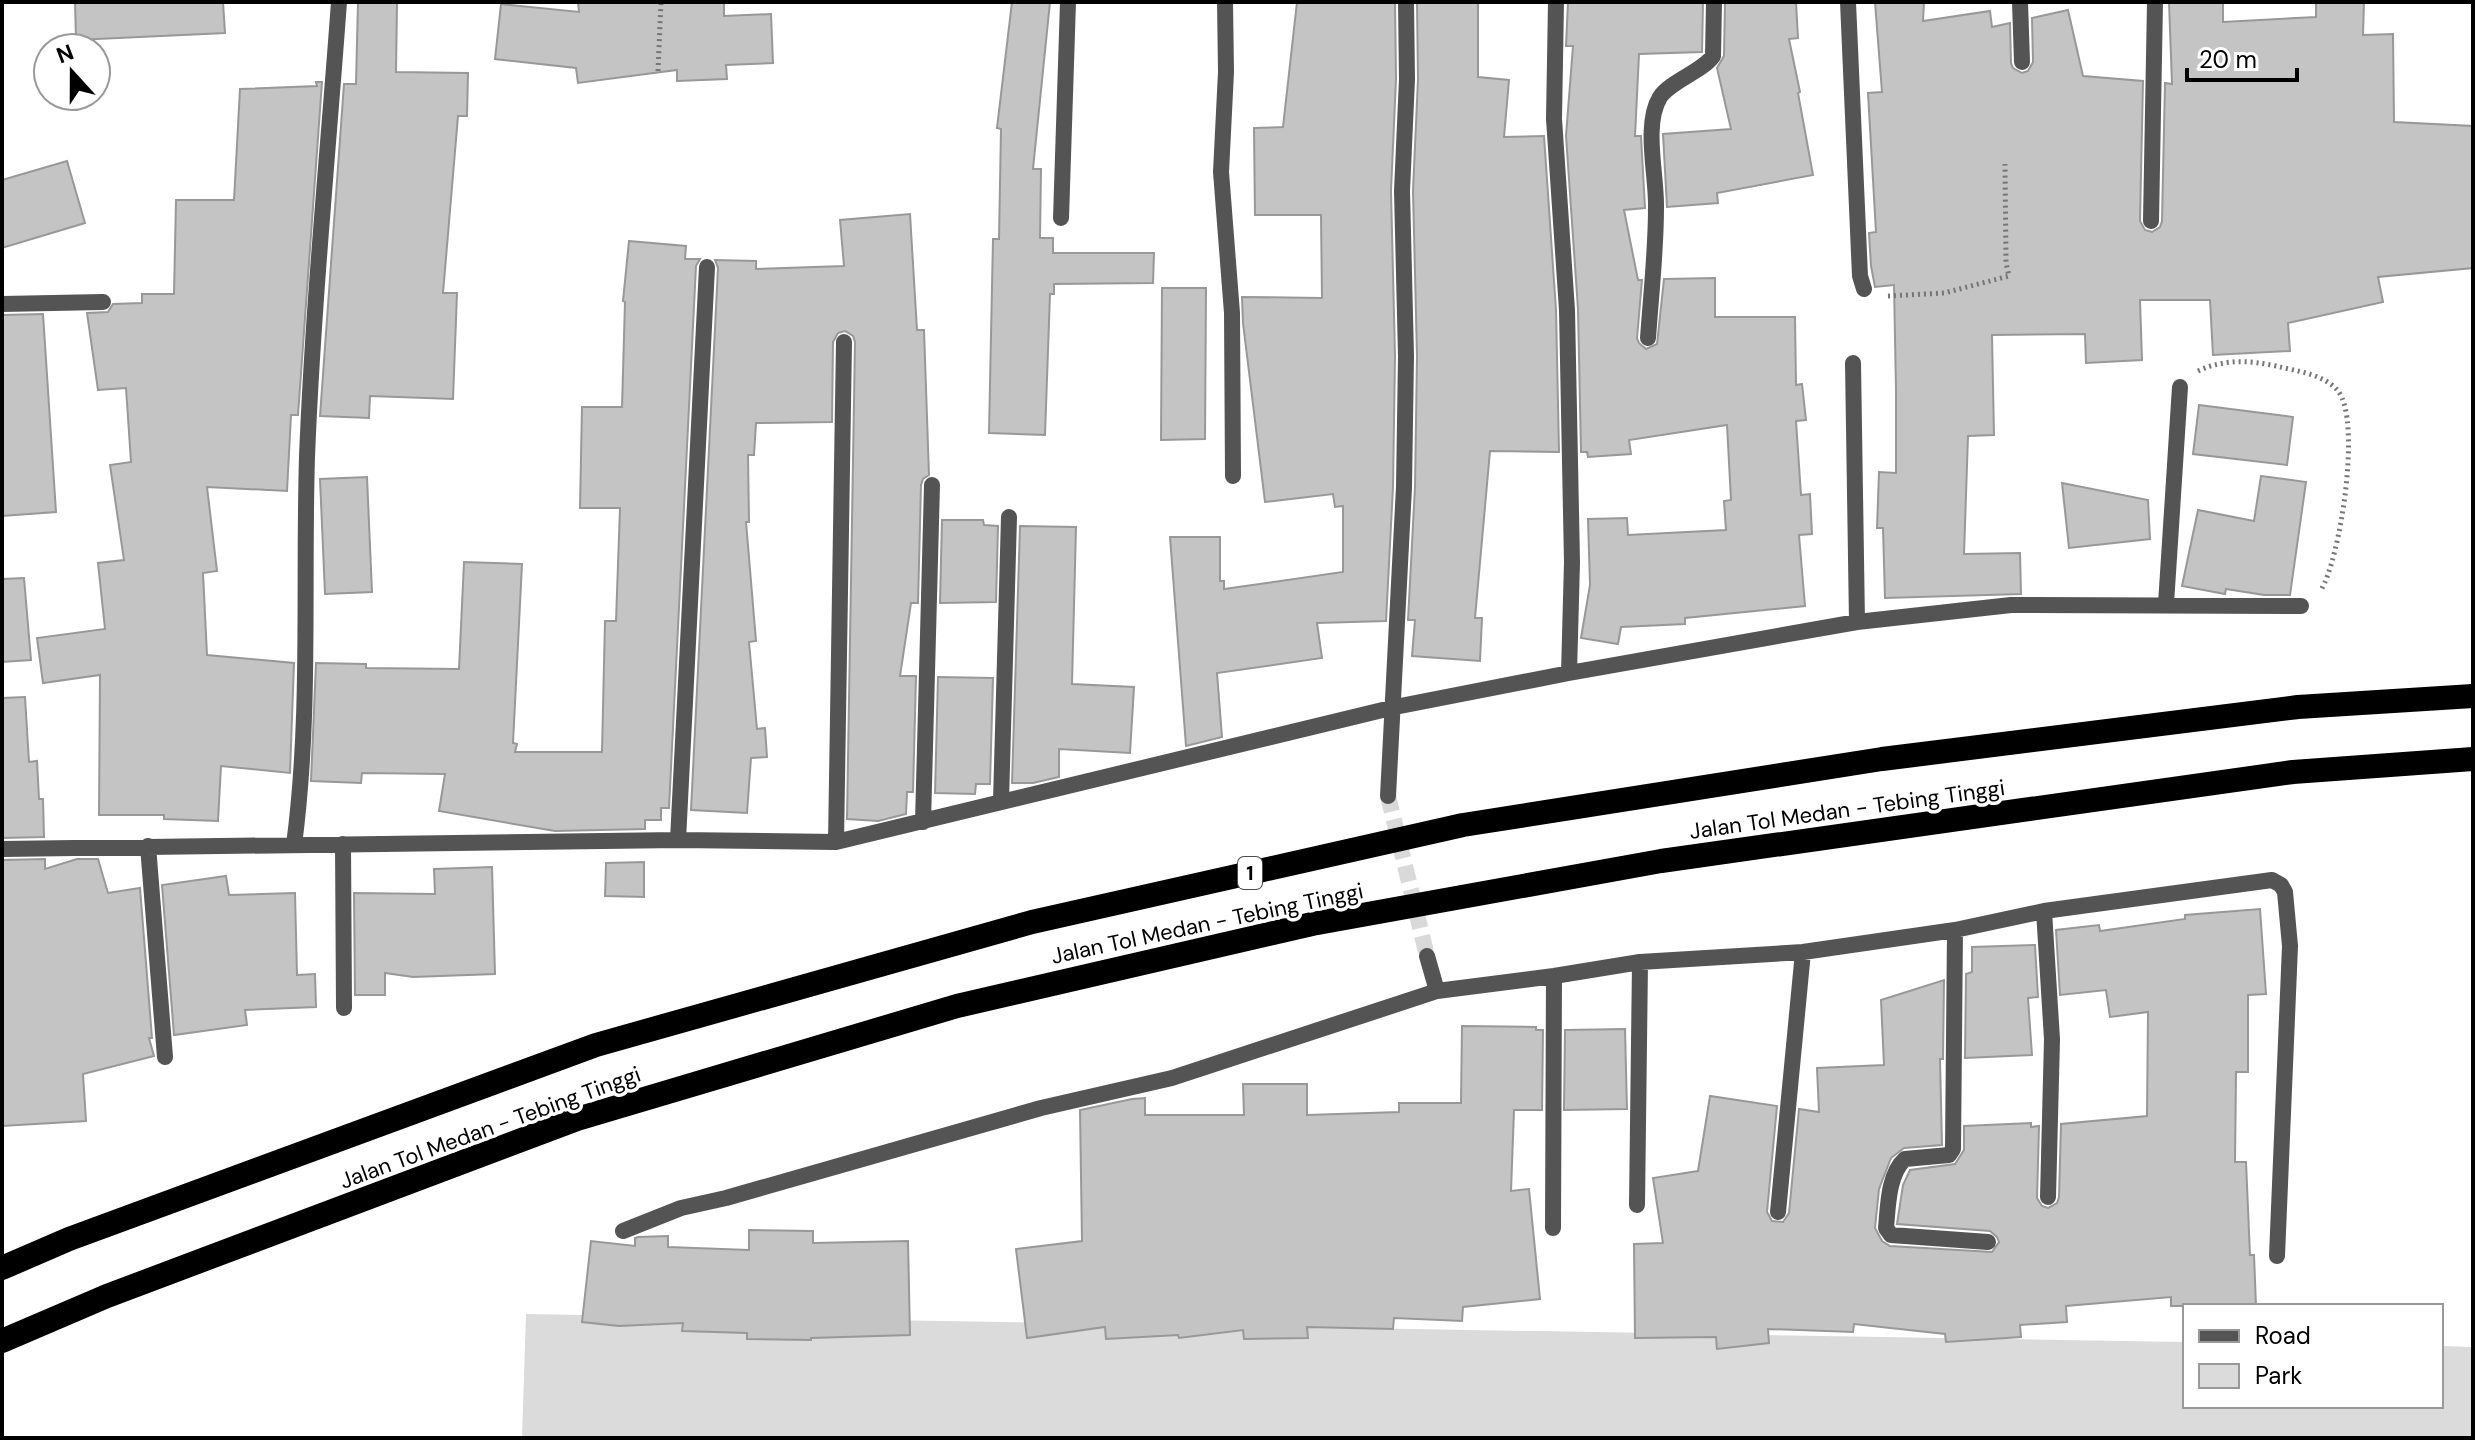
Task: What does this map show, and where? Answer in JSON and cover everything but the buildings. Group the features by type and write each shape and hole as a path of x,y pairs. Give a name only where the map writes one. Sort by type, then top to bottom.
{"highway":[{"name":"Jalan Tol Medan - Tebing Tinggi","path":"2,1268 69,1239 596,1045 1032,922 1463,825 1882,759 2298,707 2473,696"},
{"name":"Jalan Tol Medan - Tebing Tinggi","path":"2,1341 107,1296 577,1119 957,1006 1296,927 1661,861 2293,772 2473,759"}],"street":[{"path":"294,845 300,794 305,685 307,458 339,2"},
{"path":"1061,218 1068,2"},
{"path":"1225,2 1226,72 1221,172 1232,313 1233,476"},
{"path":"1388,796 1404,487 1406,356 1402,191 1407,79 1406,2"},
{"path":"1556,2 1554,119 1567,310 1572,562 1569,673"},
{"path":"1648,338 1656,207 1652,134 1655,109 1665,92 1713,56 1714,2"},
{"path":"1848,2 1860,276 1864,289"},
{"path":"2020,2 2022,62"},
{"path":"2151,221 2155,2"},
{"path":"678,840 707,267"},
{"path":"2,304 103,302"},
{"path":"836,842 844,342"},
{"path":"1853,363 1857,622"},
{"path":"2166,604 2180,387"},
{"path":"923,822 932,485"},
{"path":"1001,801 1009,517"},
{"path":"2,849 678,840 836,842 1395,707 1857,622 2011,605 2301,606"},
{"path":"343,844 344,1008"},
{"path":"148,846 165,1057"},
{"path":"623,1231 681,1208 726,1198 1041,1108 1172,1078 1437,991 1640,962 1803,952 1955,930 2044,911 2272,880 2284,888 2290,946 2277,1256"},
{"path":"2044,911 2052,1039 2048,1197"},
{"path":"1955,930 1953,1149 1949,1155 1905,1159 1900,1164 1889,1197 1886,1228 1891,1235 1988,1242"},
{"path":"1778,1212 1803,952"},
{"path":"1427,956 1437,991"},
{"path":"1637,1205 1640,962"},
{"path":"1553,1228 1554,976"}],"path":[{"path":"658,71 661,2"},
{"path":"1864,289 1893,297 1909,293 1944,293 2009,276 2006,263 2005,164"},
{"path":"2180,387 2186,378 2200,369 2223,362 2247,360 2313,375 2336,389 2342,398 2349,435 2344,499 2336,545 2327,581 2310,601 2301,606"}],"green space":[{"path":"526,1314 2183,1342 2183,1408 2443,1408 2443,1346 2473,1347 2473,1438 522,1438"}],"tunnel":[{"path":"1388,796 1427,956"}]}
